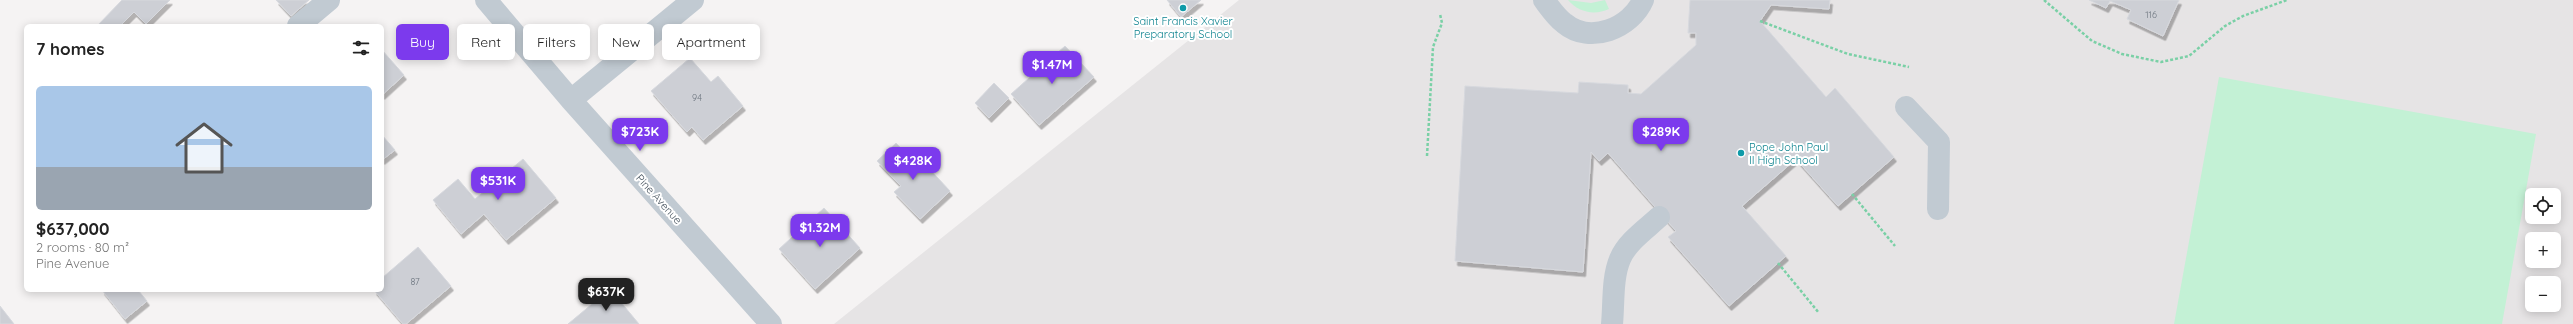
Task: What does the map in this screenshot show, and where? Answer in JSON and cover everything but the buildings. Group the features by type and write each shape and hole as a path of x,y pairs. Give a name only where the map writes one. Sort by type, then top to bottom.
{"street":[{"path":"300,24 329,0"},
{"name":"Pine Avenue","path":"486,0 571,100 771,324"},
{"path":"571,100 693,0"},
{"path":"1544,0 1564,24 1573,29 1595,33 1605,32 1622,26 1635,14 1644,0"},
{"path":"1906,107 1939,142 1938,209"},
{"path":"1612,324 1620,258 1631,243 1659,217"}],"path":[{"path":"2044,0 2092,41 2122,54 2161,62 2189,56 2224,26 2243,16 2287,0"},
{"path":"1428,156 1433,47 1442,23 1440,14"},
{"path":"1760,21 1848,54 1910,67"},
{"path":"1852,194 1895,246"},
{"path":"1778,263 1820,313"}],"shaded area":[{"name":"Pope John Paul II High School","path":"1239,0 2573,0 2573,324 834,324"}],"green space":[{"path":"1568,0 1591,3 1605,0 1609,9 1598,12 1587,12 1581,10"},
{"path":"2219,77 2536,134 2526,188 2525,188 2525,195 2502,324 2174,324"}],"place":[{"name":"Saint Francis Xavier Preparatory School","path":"1183,8"},
{"name":"Pope John Paul II High School","path":"1741,153"}]}
